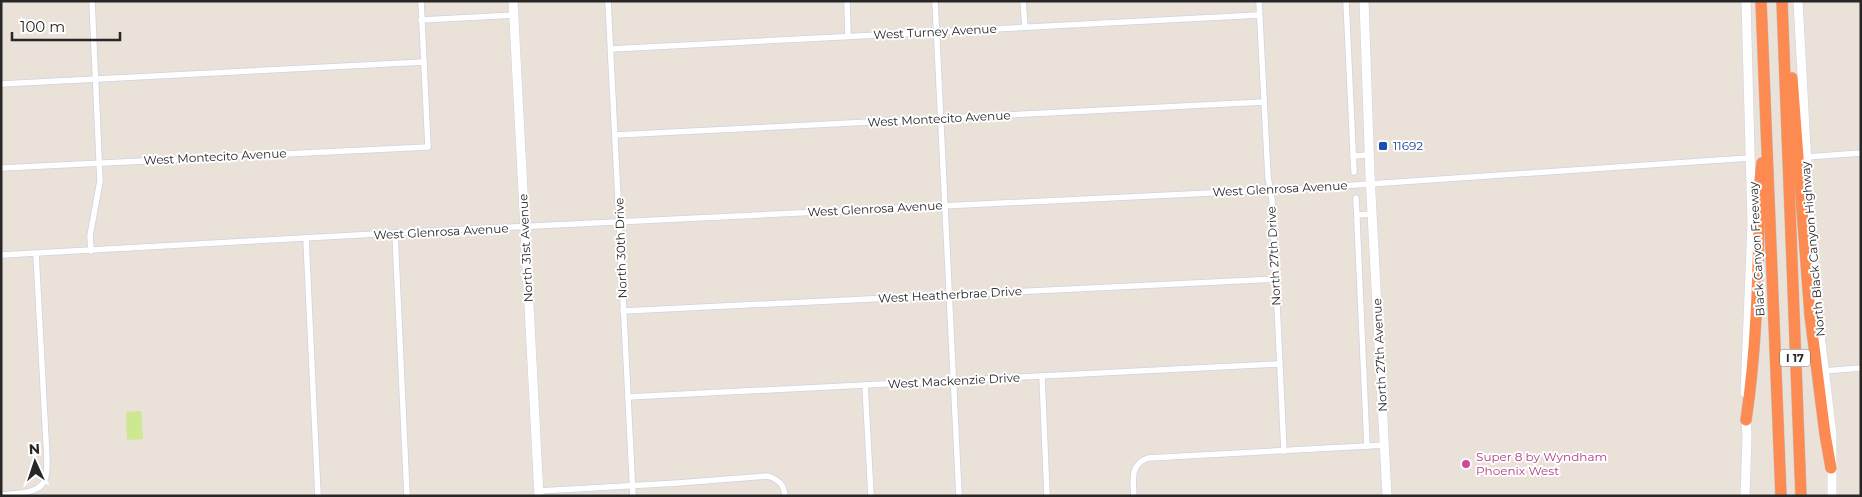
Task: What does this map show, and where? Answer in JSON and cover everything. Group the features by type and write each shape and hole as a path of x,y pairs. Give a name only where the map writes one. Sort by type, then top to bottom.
{"highway":[{"name":"Black Canyon Freeway","path":"1761,1 1781,496"},
{"path":"1768,1 1776,230 1771,247"},
{"path":"1775,1 1793,496"},
{"name":"I 17","path":"1782,1 1801,496"},
{"path":"1784,39 1792,78 1810,315 1831,468"},
{"path":"1746,420 1756,316 1760,180 1766,134"}],"main road":[{"name":"North 31st Avenue","path":"513,1 539,493"},
{"name":"North 27th Avenue","path":"1364,1 1387,496"},
{"path":"1745,496 1745,374 1752,224 1746,1"},
{"name":"North Black Canyon Highway","path":"1798,1 1813,276 1832,435 1832,496"}],"street":[{"path":"91,251 90,236 100,181 92,1"},
{"path":"1,84 424,62 420,1"},
{"name":"North 30th Drive","path":"608,1 632,496"},
{"path":"846,1 848,36"},
{"path":"935,1 959,496"},
{"path":"1024,1 1025,27"},
{"name":"North 27th Drive","path":"1259,1 1276,279 1284,451"},
{"path":"1346,1 1354,172"},
{"name":"West Turney Avenue","path":"611,49 1259,15"},
{"path":"421,20 513,16"},
{"name":"West Montecito Avenue","path":"1,168 428,147 424,62"},
{"name":"West Montecito Avenue","path":"615,136 1264,102"},
{"path":"1806,156 1861,153"},
{"path":"1354,156 1370,155"},
{"name":"West Glenrosa Avenue","path":"1,256 1270,189 1749,158"},
{"name":"North 27th Avenue","path":"1356,198 1367,446"},
{"path":"1356,214 1373,214"},
{"path":"395,234 408,496"},
{"path":"306,239 318,496"},
{"path":"1,495 36,490 46,478 47,459 36,254"},
{"name":"West Heatherbrae Drive","path":"623,311 1276,279"},
{"name":"West Mackenzie Drive","path":"628,397 1279,364"},
{"path":"1824,371 1861,368"},
{"path":"1042,376 1047,496"},
{"path":"865,385 871,496"},
{"path":"1134,496 1133,474 1137,464 1148,458 1385,445"},
{"path":"539,493 768,476 779,481 785,491 785,496"}],"green space":[{"path":"141,411 143,439 127,440 126,412"}],"place":[{"name":"11692","path":"1383,146"},
{"name":"Super 8 by Wyndham Phoenix West","path":"1466,464"}]}
